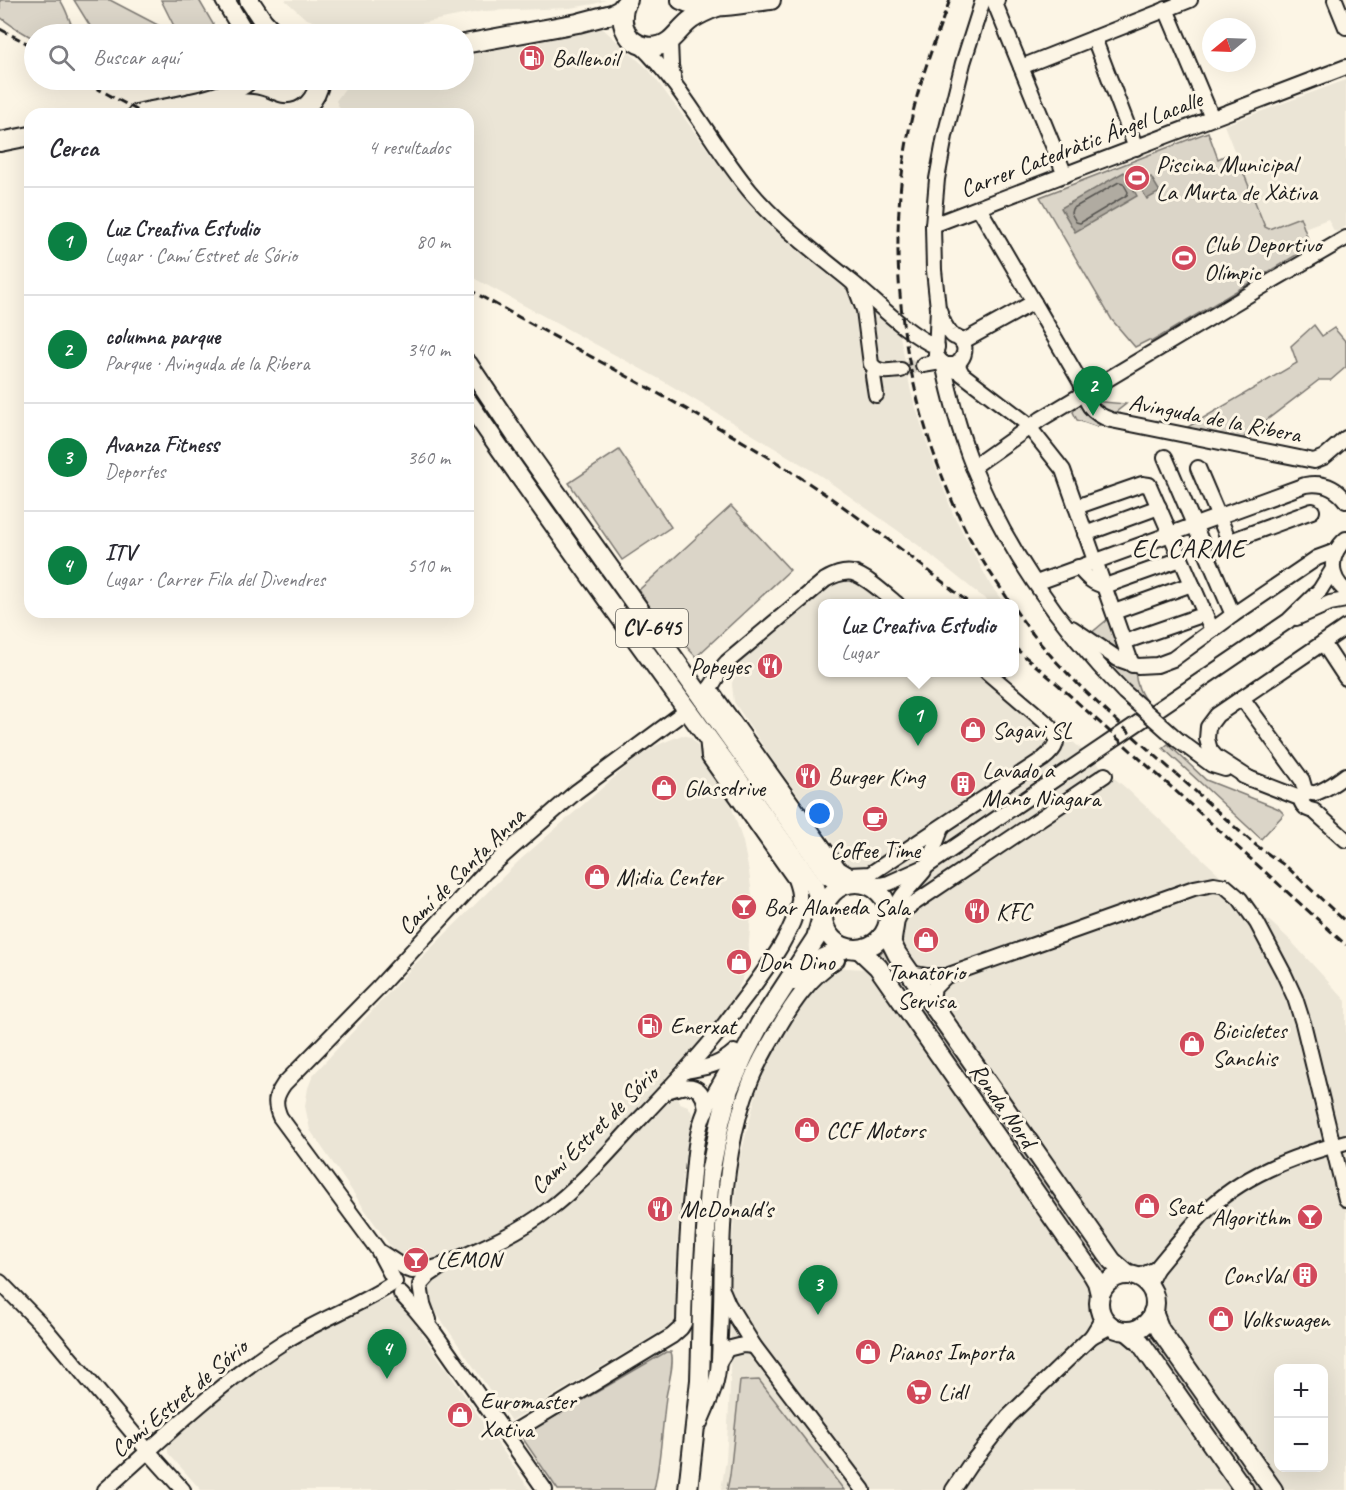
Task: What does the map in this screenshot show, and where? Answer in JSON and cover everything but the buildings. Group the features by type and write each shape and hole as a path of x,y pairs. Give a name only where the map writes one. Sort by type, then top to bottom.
{"main road":[{"path":"225,0 239,24"},
{"path":"673,37 680,25 681,17 675,0"},
{"path":"681,0 689,4 717,7"},
{"path":"627,2 622,12 622,22 626,32 640,45 656,47 673,37 691,20 706,11 717,7 771,0"},
{"path":"253,2 265,24"},
{"path":"474,42 578,23 612,14 620,10 627,2"},
{"path":"578,23 613,26 626,32"},
{"path":"166,108 234,90"},
{"path":"254,90 258,99 270,108"},
{"path":"303,108 308,105 317,90"},
{"path":"320,90 322,108"},
{"path":"191,103 237,102 262,108"},
{"path":"0,142 24,137"},
{"name":"CV-645","path":"474,373 699,698 812,853 828,874 843,879"},
{"name":"CV-645","path":"474,411 620,618 699,698 706,735 815,887 823,911 825,928 830,937 837,944 854,949"},
{"path":"688,1490 700,1380 710,1173 723,1106 753,1036 816,938 827,900 843,879 851,883 866,884 875,889 888,906 890,932 870,947 824,958 784,990"},
{"name":"Ronda Nord","path":"890,932 910,973 1112,1261 1143,1276"},
{"name":"Ronda Nord","path":"854,949 878,967 1093,1275 1100,1294"},
{"path":"1100,1294 1104,1286 1119,1276 1143,1276 1153,1293 1155,1303 1153,1312 1143,1326 1135,1330 1113,1325"},
{"name":"CV-645","path":"1100,1294 1100,1310 1113,1325"},
{"path":"1153,1312 1160,1330 1273,1490"},
{"path":"1113,1325 1140,1342 1244,1490"}],"street":[{"path":"992,0 975,28 963,63 937,179 933,225 938,308 936,355 942,363 952,404 973,467 997,519 1036,583 1082,647 1124,692 1179,740 1212,765 1250,779 1308,795"},
{"path":"992,0 1065,175"},
{"path":"1020,67 1190,0"},
{"path":"1335,0 1346,27"},
{"path":"1166,9 1212,118"},
{"path":"673,37 671,66 674,82"},
{"path":"1094,38 1136,148"},
{"path":"640,45 674,82 750,191 770,213 897,321 926,342 937,346"},
{"name":"Carrer Catedràtic Ángel Lacalle","path":"933,225 1346,67"},
{"name":"Avinguda de la Ribera","path":"979,208 1081,383 1083,393 1094,412 1099,416 1314,461 1324,457 1346,438"},
{"path":"973,467 1029,427 1083,393 1346,238"},
{"path":"855,284 864,310 871,364 882,372 900,370"},
{"path":"937,346 944,338 957,339 1034,302"},
{"path":"923,365 942,363 950,366 961,361 965,354 965,349 943,324 938,308"},
{"path":"864,310 873,309 890,322 897,321"},
{"path":"952,404 957,364"},
{"path":"957,364 962,374 1029,427 1063,470 1132,665"},
{"path":"876,369 873,376 876,395"},
{"path":"1165,457 1233,615"},
{"path":"1198,468 1229,539 1233,540 1312,512"},
{"path":"1036,583 1305,485 1314,483 1328,486 1346,501"},
{"path":"1076,507 1147,484 1151,488 1212,630"},
{"path":"1085,534 1159,507"},
{"path":"1063,622 1108,653 1132,665 1146,667 1166,662 1343,541"},
{"path":"1343,541 1333,560 1333,569 1335,579 1346,591"},
{"path":"1078,567 1095,584 1105,586 1181,559"},
{"path":"866,884 889,883 930,865 1288,621 1320,590 1333,569"},
{"name":"Camí de Santa Anna","path":"378,1250 280,1117 276,1102 278,1093 284,1084 378,988 486,872 596,777 699,698 727,662 825,580 837,574 855,573 891,599"},
{"path":"1113,612 1192,584"},
{"path":"1288,621 1330,603 1346,600"},
{"path":"1124,642 1205,614"},
{"path":"1250,779 1216,757 1210,750 1207,740 1208,727 1217,715 1346,627"},
{"path":"1323,643 1346,678"},
{"path":"699,698 814,832 843,879 849,875 870,874 1043,759 1054,749 1056,735 1050,726 993,677"},
{"path":"1242,698 1302,780 1308,795"},
{"name":"Camí Estret de Sório","path":"410,1271 427,1270 444,1265 498,1241 535,1220 564,1198 706,1047 777,952 790,927 799,902 800,891 795,879 709,757 706,735"},
{"path":"890,932 901,912 1105,775"},
{"path":"1346,775 1308,795 1303,805 1308,810 1314,811 1346,840"},
{"path":"890,932 903,895 930,865 942,827"},
{"path":"812,853 814,832"},
{"path":"910,973 946,976 1194,888 1214,884 1225,886 1240,899 1257,923 1295,998 1340,1144 1346,1198"},
{"path":"694,1439 716,1382 719,1363 723,1228 728,1170 737,1126 751,1080 782,1021 802,992 825,969 854,949"},
{"path":"507,1436 672,1336 681,1328 684,1323 690,1200 702,1121 733,1053 768,1001 793,973"},
{"path":"931,1002 934,988 946,976"},
{"path":"706,1047 710,1056 718,1059 733,1053"},
{"path":"685,1071 723,1062 733,1053"},
{"path":"665,1092 691,1086 702,1094 706,1111"},
{"path":"1143,1276 1202,1215 1239,1185 1277,1164 1340,1144"},
{"path":"378,1250 418,1277 423,1304 433,1330"},
{"path":"378,1250 398,1289 433,1330 545,1490"},
{"name":"Camí Estret de Sório","path":"420,1285 429,1275 444,1265"},
{"path":"398,1289 400,1272 410,1271"},
{"path":"0,1282 44,1327 148,1452 183,1490"},
{"path":"398,1289 408,1295 416,1292 420,1285"},
{"name":"Camí Estret de Sório","path":"105,1490 210,1398 281,1344 380,1292 398,1289"},
{"path":"722,1290 754,1346 862,1490"},
{"path":"953,1490 969,1466 1008,1418 1092,1336 1113,1325"},
{"path":"719,1363 727,1349 754,1346"}],"shaded area":[{"path":"0,0 60,0 71,24 24,24 24,33 0,17"},
{"path":"74,0 110,0 156,24 89,24"},
{"path":"161,0 199,0 213,24 173,24"},
{"path":"285,0 606,0 570,8 483,11 417,24 319,24 305,18"},
{"path":"601,27 649,70 733,184 854,294 899,331 911,392 953,514 991,586 1001,599 985,599 918,545 821,476 665,382 474,278 474,108 340,108 336,101 344,90 474,90 474,53"},
{"path":"1346,80 1346,226 1337,232 1334,231 1328,219 1304,228 1300,217 1273,228 1266,228 1224,125"},
{"name":"Club Deportivo Olímpic","path":"1208,132 1218,159 1228,154 1238,159 1265,227 1269,229 1300,217 1309,242 1308,248 1151,342 1149,340 1135,347 1112,320 1040,197"},
{"path":"1314,325 1322,336 1334,328 1346,342 1346,367 1331,380 1319,380 1243,438 1186,428 1297,363 1291,346"},
{"path":"1081,400 1126,404 1097,427 1077,420 1073,412"},
{"path":"619,450 671,527 622,560 569,483"},
{"path":"731,506 790,570 696,657 649,606 639,590"},
{"path":"852,579 881,599 818,599 818,677 983,677 1052,735 1072,741 1127,789 1289,939 1346,1001 1346,1490 1285,1490 899,942 849,865 772,759 734,702 733,676 739,664 835,583"},
{"path":"1108,619 1117,641 1117,647 1114,650 1089,635"},
{"path":"1104,663 1135,671 1139,689 1148,704 1116,677"},
{"path":"682,735 691,737 704,754 732,808 743,842 752,896 745,973 733,1001 709,1034 665,1078 680,1103 688,1106 692,1113 681,1189 675,1320 673,1324 511,1421 310,1130 305,1106 308,1088 313,1075 416,963 521,859 633,761 655,746"},
{"path":"1168,744 1206,780 1279,809 1284,814 1261,839 1163,748"},
{"path":"887,949 1115,1270 1101,1279 875,956"},
{"path":"838,966 868,969 1096,1288 1093,1302 1094,1314 1101,1327 1120,1340 1133,1342 1238,1490 721,1490 726,1460 730,1388 731,1257 738,1166 757,1091 768,1064 805,1002"},
{"path":"394,1298 400,1302 530,1490 201,1490 168,1453 168,1444 171,1440 221,1397 268,1362 313,1334 375,1303"},
{"path":"1157,1334 1268,1490 1249,1490 1144,1342"},
{"path":"666,1352 671,1352 672,1367 654,1490 558,1490 521,1436"},
{"path":"759,1380 844,1490 727,1490 740,1381"}],"water":[{"path":"1124,172 1137,196 1075,232 1061,208"},
{"path":"1151,177 1160,192 1147,199 1138,184"}],"tunnel":[{"path":"901,370 923,365"}],"railway":[{"path":"950,0 922,78 906,147 900,191 898,236 903,324 910,368 921,412 944,481 974,546 1008,599"},
{"path":"0,29 24,42"},
{"path":"100,90 133,108"},
{"path":"474,292 678,404 776,462 862,520 964,599"},
{"path":"1019,615 1054,659 1100,706 1238,830 1287,867 1346,922"},
{"path":"1019,651 1346,945"}],"place":[{"name":"Ballenoil","path":"532,58"},
{"name":"Piscina Municipal La Murta de Xàtiva","path":"1137,178"},
{"name":"Club Deportivo Olímpic","path":"1184,258"},
{"name":"columna parque","path":"1093,416"},
{"name":"Popeyes","path":"770,666"},
{"name":"Sagavi SL","path":"973,730"},
{"name":"Luz Creativa Estudio","path":"918,746"},
{"name":"Burger King","path":"808,776"},
{"name":"Lavado a Mano Niagara","path":"963,784"},
{"name":"Glassdrive","path":"664,788"},
{"name":"Coffee Time","path":"875,819"},
{"name":"Midia Center","path":"597,877"},
{"name":"Bar Alameda Sala","path":"744,907"},
{"name":"KFC","path":"977,911"},
{"name":"Tanatorio Servisa","path":"926,940"},
{"name":"Don Dino","path":"739,962"},
{"name":"Enerxat","path":"650,1026"},
{"name":"Bicicletes Sanchis","path":"1192,1044"},
{"name":"CCF Motors","path":"807,1130"},
{"name":"Seat","path":"1147,1206"},
{"name":"McDonald's","path":"660,1209"},
{"name":"Algorithm","path":"1310,1217"},
{"name":"LEMON","path":"416,1260"},
{"name":"ConsVal","path":"1305,1275"},
{"name":"Avanza Fitness","path":"818,1315"},
{"name":"Volkswagen","path":"1221,1319"},
{"name":"Pianos Importa","path":"868,1352"},
{"name":"ITV","path":"387,1379"},
{"name":"Lidl","path":"919,1392"},
{"name":"Euromaster Xativa","path":"460,1415"}],"district":[{"name":"EL CARME","path":"1189,548"}]}
